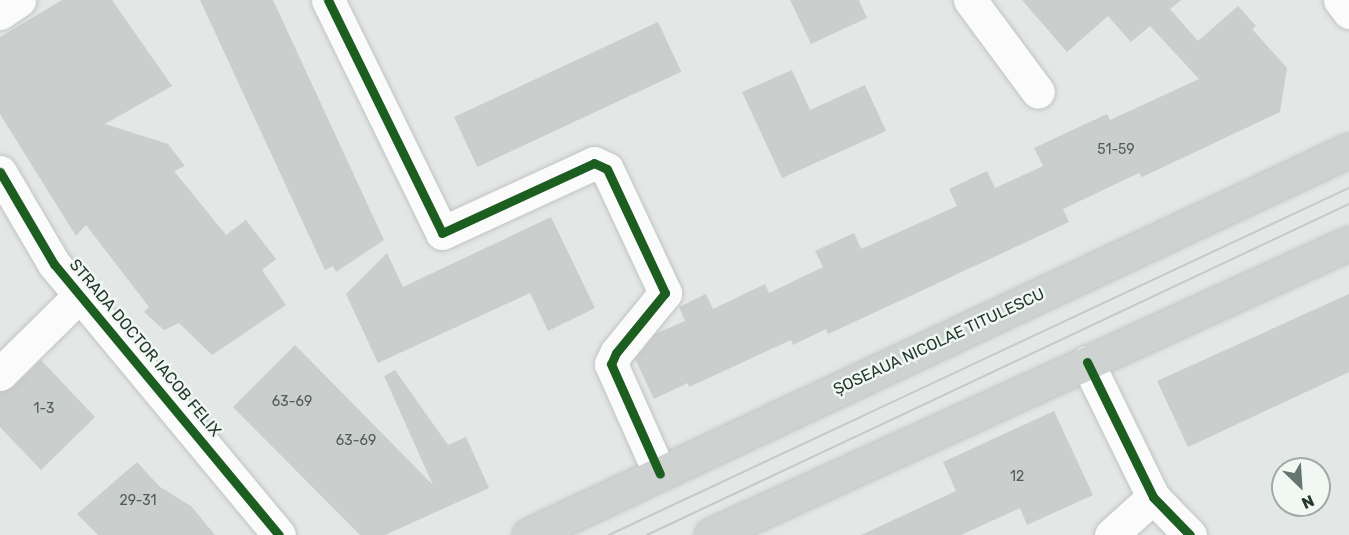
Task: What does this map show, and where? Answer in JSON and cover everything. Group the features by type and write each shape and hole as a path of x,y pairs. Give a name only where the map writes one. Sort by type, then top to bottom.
{"main road":[{"name":"ȘOSEAUA NICOLAE TITULESCU","path":"529,535 1349,150"},
{"path":"711,535 1349,243"}],"street":[{"path":"0,13 19,0"},
{"path":"328,0 442,233 594,163 607,169 665,293 613,358 612,372 660,474"},
{"path":"970,0 1038,92"},
{"path":"1340,0 1349,12"},
{"name":"STRADA DOCTOR IACOB FELIX","path":"0,172 54,264 279,535"},
{"path":"0,374 79,296"},
{"path":"1087,362 1154,497 1190,535"},
{"path":"1111,535 1154,497"}],"building":[{"path":"62,0 112,0 172,86 105,124 168,144 185,166 174,171 226,235 246,220 276,259 262,270 286,305 212,355 179,323 164,330 144,312 149,307 86,225 76,236 0,114 0,37"},
{"path":"200,0 273,0 384,240 336,272 333,266 325,270"},
{"path":"790,0 859,0 867,18 811,44"},
{"path":"1022,0 1181,0 1170,9 1198,41 1238,6 1256,26 1252,29 1287,68 1280,112 1142,177 1139,173 1063,209 1069,222 828,334 826,329 793,345 791,340 689,387 688,383 654,399 635,359 655,334 685,321 679,307 706,294 713,309 765,284 769,293 823,267 815,251 854,233 861,249 957,206 949,189 987,171 995,188 1043,166 1034,148 1107,114 1110,120 1199,79 1150,26 1131,42 1108,16 1067,52"},
{"path":"658,22 681,72 477,167 454,117"},
{"path":"792,70 810,110 865,85 886,131 782,178 742,92"},
{"path":"551,217 595,308 548,331 530,293 378,363 346,294 387,253 403,287"},
{"path":"1349,294 1349,372 1188,447 1157,381"},
{"path":"295,345 433,485 384,376 395,370 448,445 466,437 489,488 385,535 360,535 233,407"},
{"path":"41,360 95,417 41,470 0,427 0,392 13,387"},
{"path":"1054,411 1093,495 1027,525 1020,508 961,535 861,535 956,491 943,462"},
{"path":"137,462 160,487 191,506 215,535 98,535 77,514"}],"tram line":[{"path":"609,535 1349,188"},
{"path":"647,535 1349,204"}],"cycle path":[{"path":"328,0 442,233 594,163 607,169 665,293 616,353 611,364 660,474"},
{"path":"0,172 54,264 279,535"},
{"path":"1087,362 1153,497 1190,535"}]}
